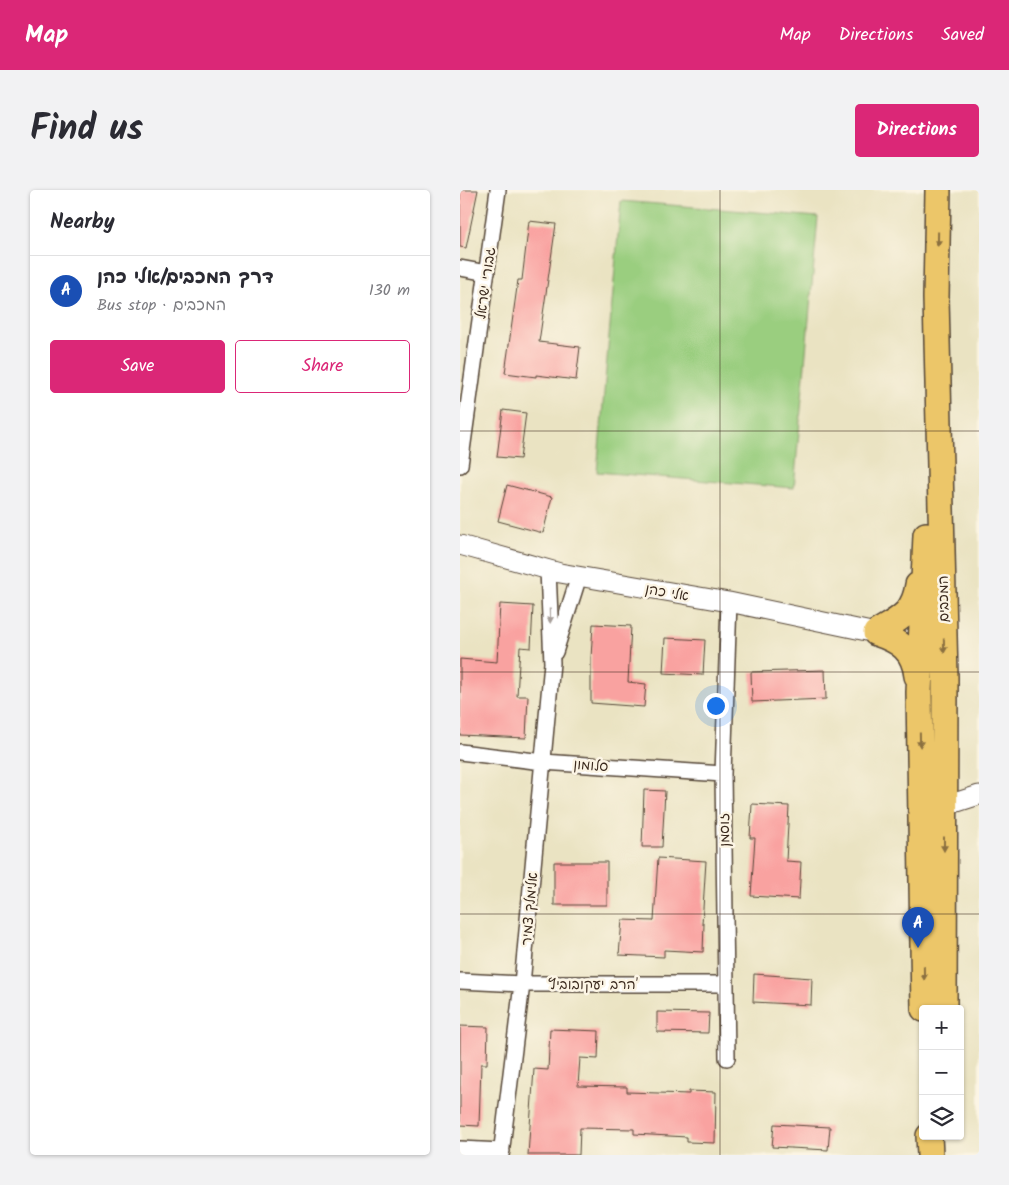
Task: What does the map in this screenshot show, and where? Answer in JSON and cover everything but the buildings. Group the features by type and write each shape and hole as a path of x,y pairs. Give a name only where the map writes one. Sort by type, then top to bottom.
{"main road":[{"name":"המכבים","path":"938,190 936,298 945,677 944,1005"},
{"path":"924,1005 919,692 936,298"},
{"path":"876,632 906,615 917,594 928,516"},
{"path":"876,632 892,638 908,651 916,665 919,692"},
{"path":"929,1140 930,1155"},
{"path":"943,1140 943,1155"}],"street":[{"name":"גבורי ישראל","path":"460,465 498,190"},
{"path":"460,268 487,273"},
{"name":"אלי כהן","path":"460,545 548,570 729,602 876,632"},
{"name":"אלימלך צמיר","path":"502,1153 522,984 552,663 548,570"},
{"name":"אלימלך צמיר","path":"552,663 579,576"},
{"name":"זוסמן","path":"727,1058 723,774 729,602"},
{"name":"סלומון","path":"460,752 542,762 723,774"},
{"path":"945,806 979,795"},
{"path":"945,806 979,808"},
{"name":"הרב יעקובוביץ'","path":"460,981 522,984 725,984"},
{"path":"460,1150 502,1153"}],"green space":[{"path":"621,201 818,217 794,488 597,472"}],"place":[{"name":"דרך המכבים/אלי כהן","path":"918,948"}]}
